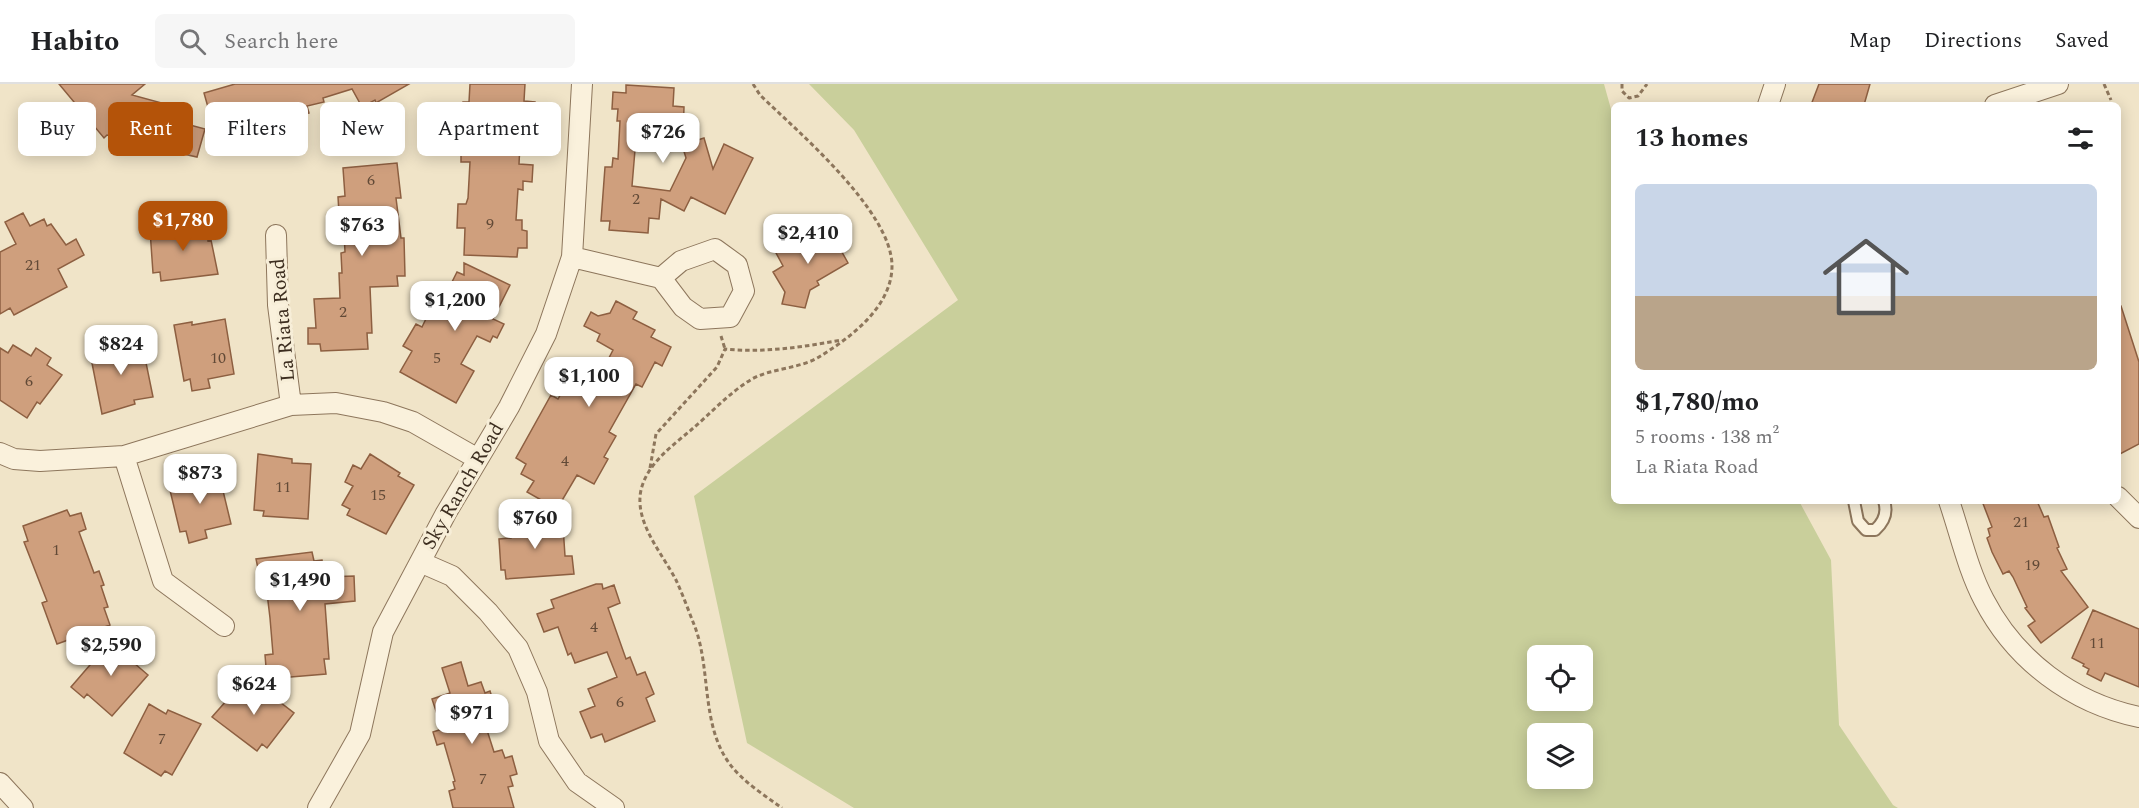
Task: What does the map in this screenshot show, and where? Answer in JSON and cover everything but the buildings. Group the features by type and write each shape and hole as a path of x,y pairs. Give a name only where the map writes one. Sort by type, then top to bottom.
{"street":[{"name":"Sky Ranch Road","path":"318,808 360,734 383,632 420,562 509,407 546,334 572,257 582,84"},
{"path":"1769,102 1775,84"},
{"path":"2004,102 2058,84"},
{"name":"La Riata Road","path":"276,235 278,305 291,405"},
{"path":"572,257 661,278"},
{"path":"5,459 74,461 124,456 291,405 336,403 383,412 413,422 478,459"},
{"path":"124,456 164,581 224,626"},
{"path":"2121,500 2139,518"},
{"path":"1950,504 1983,599 2010,640 2042,674 2083,697 2139,717"},
{"path":"420,562 452,576 488,612 518,648 537,692 549,741 577,782 614,808"},
{"path":"0,783 23,808"}],"lane":[{"path":"1855,504 1858,521 1866,530 1875,530 1884,522 1885,504"}],"path":[{"path":"650,469 669,448 753,379 816,359 846,339 870,317 886,291 892,265 885,237 841,174 760,95 753,84"},
{"path":"1622,84 1622,91 1629,98 1638,96 1647,84"},
{"path":"2104,84 2110,100"},
{"path":"782,808 752,786 729,763 716,735 696,631 676,581 650,535 642,513 641,491 650,469 656,434 717,367 725,348 742,351 797,348 846,339"}],"green space":[{"path":"809,84 1604,84 1611,109 1611,504 1801,504 1831,560 1839,725 1893,805 1898,808 854,808 747,743 694,496 958,300 854,130"}]}
